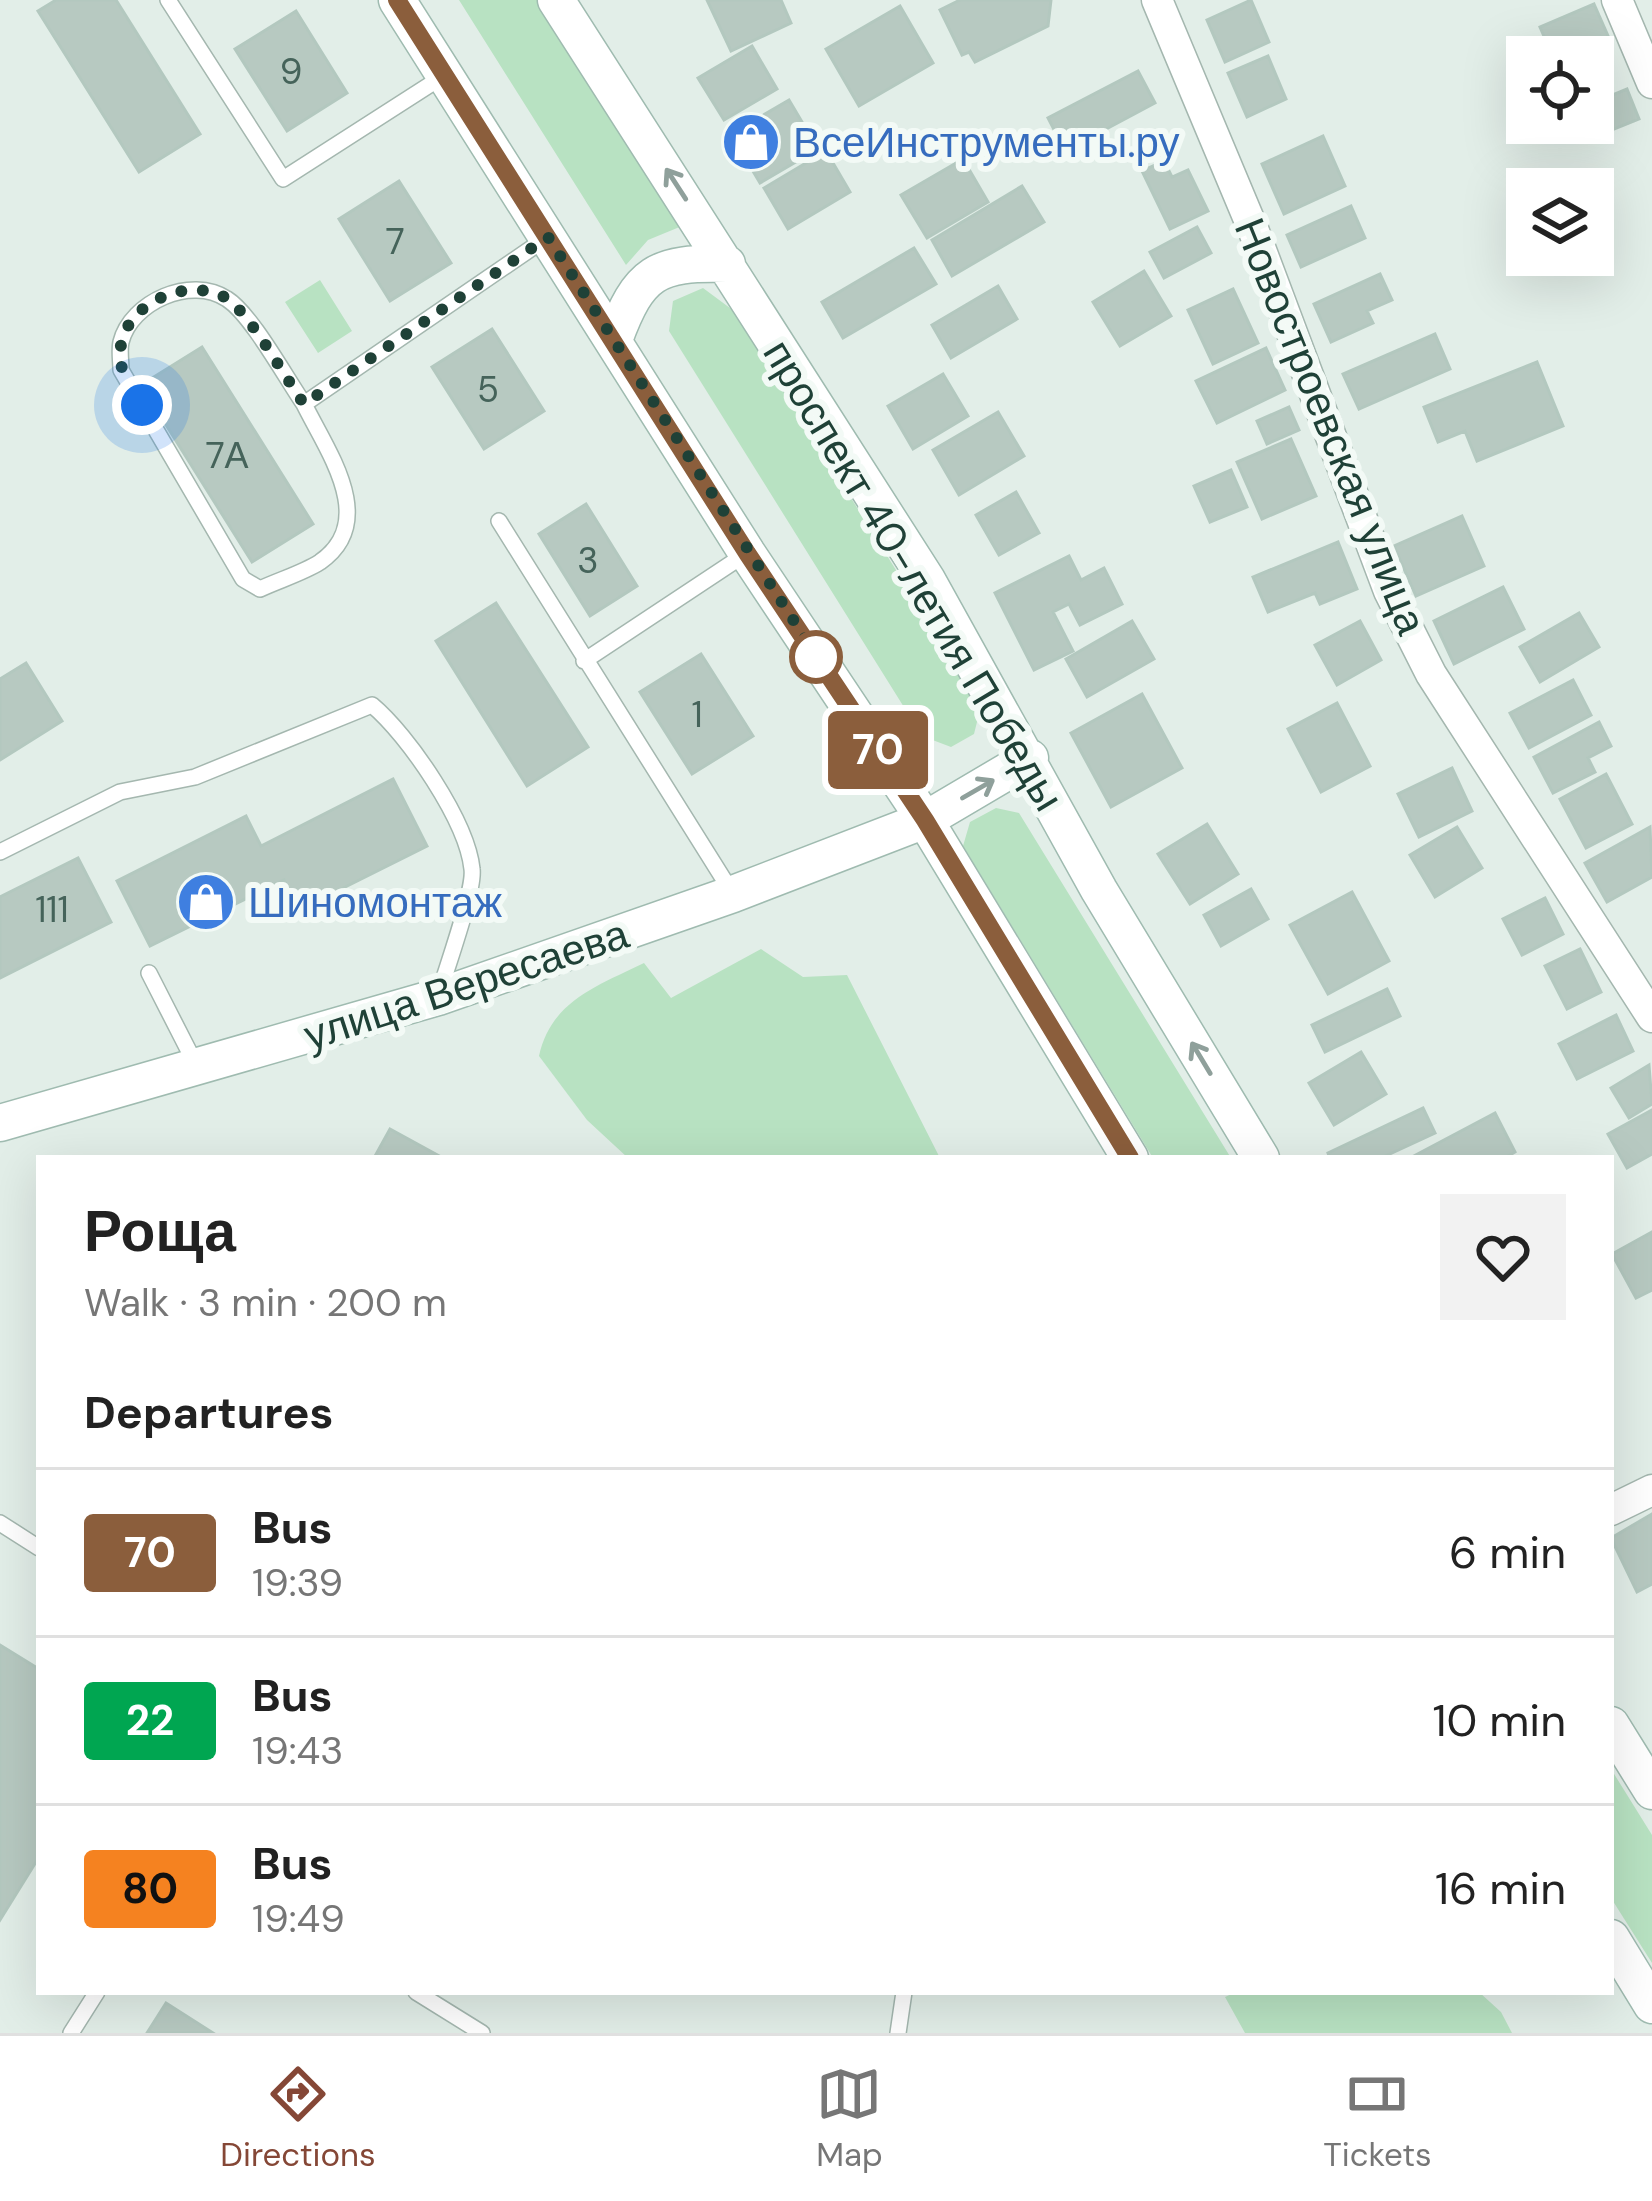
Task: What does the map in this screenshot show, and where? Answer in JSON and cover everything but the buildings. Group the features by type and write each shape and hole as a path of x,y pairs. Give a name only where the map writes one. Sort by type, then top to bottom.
{"main road":[{"path":"397,0 747,553 925,820 1128,1155"},
{"name":"проспект 40-летия Победы","path":"556,0 928,580 1099,890 1259,1155"},
{"path":"614,340 628,302 652,273 671,265 728,264"},
{"name":"улица Вересаева","path":"0,1123 198,1070 438,997 733,894 925,820 1030,758"},
{"path":"1614,1730 1652,1791"},
{"path":"1614,1943 1648,1999"}],"street":[{"name":"Новостроевская улица","path":"1157,0 1253,229 1354,509 1389,591 1431,674 1652,1018"},
{"path":"1617,0 1652,83"},
{"path":"1614,1509 1652,1490"}],"lane":[{"path":"168,0 283,179 445,75"},
{"path":"304,404 548,237"},
{"path":"203,290 229,299 304,404 349,496 344,538 320,561 260,589 243,579 121,370 121,343 135,315 161,296 203,290"},
{"path":"499,521 733,894"},
{"path":"584,661 747,553"},
{"path":"0,852 120,792 195,777 372,705 403,731 446,804 473,870 438,997"},
{"path":"149,973 198,1070"},
{"path":"0,1523 36,1546"},
{"path":"1614,1978 1648,1999"},
{"path":"71,2033 95,1995"},
{"path":"421,1995 482,2033"},
{"path":"898,2033 904,1995"}],"green space":[{"path":"459,0 538,0 682,226 648,240 626,265"},
{"path":"320,280 352,331 318,353 285,302"},
{"path":"703,288 734,311 981,706 974,734 951,747 922,736 669,331 673,301"},
{"path":"996,808 1019,813 1229,1155 1151,1155 963,846 970,822"},
{"path":"761,949 803,977 847,975 938,1155 625,1155 587,1120 539,1056 545,1037 565,1008 644,963 671,998"},
{"path":"1614,1774 1652,1835 1652,1963 1614,1903"},
{"path":"1482,1995 1501,2012 1512,2033 1245,2033 1225,1997"}],"bus line":[{"name":"70","path":"397,0 747,553 925,820 1128,1155"}],"place":[{"name":"ВсеИнструменты.ру","path":"751,142"},
{"name":"Шиномонтаж","path":"206,902"}],"route":[{"path":"142,405 121,370 121,343 135,315 161,296 203,290 229,299 304,404 548,237 824,668 816,657"}]}
